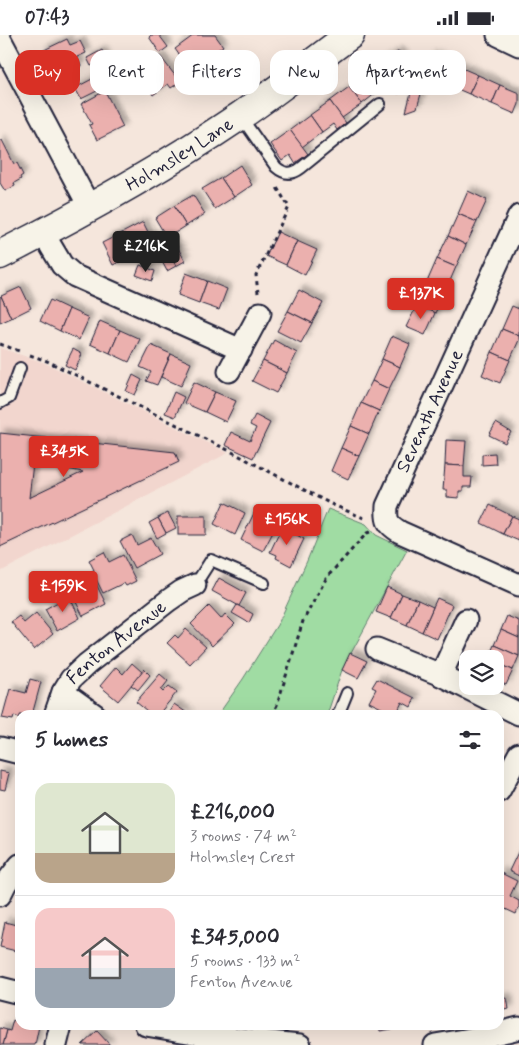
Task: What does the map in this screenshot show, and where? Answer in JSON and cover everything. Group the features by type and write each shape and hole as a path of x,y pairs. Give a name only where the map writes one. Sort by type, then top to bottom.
{"street":[{"name":"Holmsley Lane","path":"0,255 140,180 240,116 350,35"},
{"path":"498,35 519,45"},
{"path":"0,39 90,208"},
{"name":"Seventh Avenue","path":"388,521 387,506 519,216"},
{"path":"43,233 62,265 75,276 240,351"},
{"path":"229,371 260,313"},
{"path":"388,521 400,532 519,585"},
{"name":"Fenton Avenue","path":"57,710 63,692 71,679 87,664 169,599 195,585"},
{"path":"441,675 466,620"},
{"path":"377,649 441,675 519,714"},
{"path":"63,692 88,710"},
{"path":"0,748 15,752"},
{"path":"504,782 519,753"},
{"path":"0,895 15,871"},
{"path":"0,988 15,992"},
{"path":"440,1038 482,1037 519,1028"},
{"path":"56,1045 60,1030"},
{"path":"196,1030 240,1042 300,1045"}],"lane":[{"path":"240,116 276,167 280,171 291,173 296,172 380,104"},
{"path":"0,403 9,397 20,368"},
{"path":"195,585 211,560 264,583"},
{"path":"340,710 347,693"}],"path":[{"path":"260,313 256,275 289,207 274,183"},
{"path":"0,344 47,361 331,504 367,519 388,521"},
{"path":"274,710 303,621 327,577 367,533 388,521"}],"shaded area":[{"path":"0,348 45,363 228,453 0,572"}],"green space":[{"path":"328,509 366,524 376,535 407,550 342,670 329,710 221,710 279,622"}],"building":[{"path":"151,35 159,35 168,47 164,50 158,50 149,37"},
{"path":"194,35 215,35 223,46 218,50 175,49"},
{"path":"67,39 70,45 80,41 86,53 80,56 80,50 44,50"},
{"path":"164,61 174,74 174,86 171,88 168,84 164,87"},
{"path":"466,70 478,75 469,94 466,93"},
{"path":"478,75 500,85 492,104 469,94"},
{"path":"90,80 90,94 81,99 79,95 80,85"},
{"path":"500,85 519,93 519,104 515,114 492,104"},
{"path":"348,88 348,95 355,95 362,104 342,118 330,101"},
{"path":"98,95 107,95 123,127 97,140 89,125 92,124 81,104"},
{"path":"355,95 373,95 362,104"},
{"path":"410,95 421,95 417,108 406,112"},
{"path":"330,101 346,123 337,130 333,124 322,132 310,115"},
{"path":"310,115 322,132 302,147 290,130"},
{"path":"290,130 308,154 295,163 290,155 282,161 270,144"},
{"path":"2,140 14,164 17,163 23,175 20,177 21,179 14,183 15,186 5,191 0,183 0,141"},
{"path":"240,165 252,185 234,197 221,178"},
{"path":"221,178 234,197 215,209 202,189"},
{"path":"468,191 487,200 477,222 458,214"},
{"path":"193,195 205,214 186,226 174,206"},
{"path":"174,206 186,226 167,238 155,218"},
{"path":"458,214 477,222 466,245 448,236"},
{"path":"143,222 154,244 134,255 122,233"},
{"path":"278,232 297,241 286,265 266,256"},
{"path":"122,233 134,255 113,265 102,243"},
{"path":"448,236 466,245 456,267 437,259"},
{"path":"297,241 317,250 305,275 286,265"},
{"path":"177,246 185,261 176,266 168,251"},
{"path":"168,251 176,266 167,271 159,256"},
{"path":"437,259 456,267 446,290 427,282"},
{"path":"140,265 155,271 152,281 136,275"},
{"path":"186,273 207,281 199,303 178,295"},
{"path":"207,281 227,289 219,310 199,303"},
{"path":"427,282 446,290 435,313 417,305"},
{"path":"21,287 31,308 11,318 1,296"},
{"path":"299,290 323,303 312,323 288,311"},
{"path":"0,297 11,318 0,323"},
{"path":"50,300 69,309 60,331 40,321"},
{"path":"417,305 435,313 425,335 406,327"},
{"path":"512,306 519,309 519,336 502,329"},
{"path":"69,309 89,318 79,340 60,331"},
{"path":"288,311 312,323 301,343 277,331"},
{"path":"100,321 120,330 110,353 90,344"},
{"path":"502,329 519,336 510,360 492,352"},
{"path":"120,330 140,339 129,362 110,353"},
{"path":"392,336 410,344 400,367 382,359"},
{"path":"274,340 297,353 287,373 263,361"},
{"path":"151,345 171,354 157,385 146,381 151,372 140,367"},
{"path":"73,349 82,354 75,370 65,365"},
{"path":"492,352 510,360 500,383 482,375"},
{"path":"171,354 191,363 181,386 161,377"},
{"path":"382,359 400,367 389,389 372,381"},
{"path":"263,361 287,373 276,393 252,381"},
{"path":"133,375 142,380 135,395 126,391"},
{"path":"372,381 389,389 379,411 361,403"},
{"path":"194,382 215,392 205,412 184,403"},
{"path":"174,392 184,397 175,417 165,413"},
{"path":"215,392 236,401 226,422 205,412"},
{"path":"361,403 379,411 369,434 351,426"},
{"path":"255,415 270,423 253,458 225,445 231,432 250,441 256,428 250,425"},
{"path":"496,423 511,432 505,443 489,435"},
{"path":"351,426 369,434 359,456 341,448"},
{"path":"0,433 175,452 179,462 0,547","holes":["33,463 83,472 29,498"]},
{"path":"446,440 466,441 464,466 445,465"},
{"path":"341,448 359,456 348,479 331,471"},
{"path":"495,453 496,464 482,465 482,454"},
{"path":"445,465 464,466 464,477 472,477 471,487 463,487 463,491 459,491 459,498 447,497 447,490 443,490"},
{"path":"224,502 245,513 235,535 214,524"},
{"path":"490,505 512,516 503,534 481,523"},
{"path":"168,513 176,528 166,533 158,518"},
{"path":"254,513 265,518 262,524 266,526 271,515 280,519 263,551 241,540"},
{"path":"178,516 206,516 206,535 178,535"},
{"path":"512,516 519,519 519,541 503,534"},
{"path":"158,518 166,533 157,538 149,523"},
{"path":"282,527 304,539 291,566 276,558 277,555 270,552"},
{"path":"132,535 137,545 151,538 160,554 134,568 120,541"},
{"path":"104,552 109,562 123,555 136,581 126,586 124,583 103,593 92,571 94,570 89,560"},
{"path":"219,578 246,593 239,606 212,591"},
{"path":"95,582 106,604 83,616 72,594"},
{"path":"387,587 402,594 391,618 376,612"},
{"path":"402,594 418,600 407,625 391,618"},
{"path":"69,596 80,618 57,631 45,609"},
{"path":"437,598 452,605 437,639 422,632"},
{"path":"418,600 433,607 422,632 407,625"},
{"path":"237,605 253,614 249,623 232,613"},
{"path":"209,606 221,619 225,614 235,624 212,646 191,624"},
{"path":"36,613 53,634 34,650 11,622 19,616 24,623"},
{"path":"507,616 519,621 519,638 501,630"},
{"path":"186,629 206,647 190,664 167,643 175,635 178,638"},
{"path":"501,630 519,638 519,656 494,645"},
{"path":"494,645 519,656 513,670 504,666 504,650 492,650"},
{"path":"350,653 367,661 358,678 342,670"},
{"path":"132,663 142,672 118,701 100,686 116,667 123,674"},
{"path":"504,666 513,670 506,685 504,684"},
{"path":"144,669 150,675 138,690 131,685"},
{"path":"160,674 168,681 161,690 163,692 169,686 177,692 162,710 146,710 136,702"},
{"path":"30,679 41,682 33,710 15,710 13,720 2,718 10,689 26,693"},
{"path":"377,679 415,698 411,707 402,702 398,710 386,710 369,702 376,689 372,687"},
{"path":"174,704 183,710 170,710"},
{"path":"0,771 9,773 5,790 0,789"},
{"path":"519,850 519,876 509,871"},
{"path":"504,874 517,881 510,896 519,901 516,914 504,908"},
{"path":"5,922 15,925 15,951 0,947"},
{"path":"504,998 507,998 509,1009 504,1010"},
{"path":"13,1020 15,1021 15,1030 38,1030 35,1045 3,1045 7,1030 10,1031"},
{"path":"0,1028 7,1030 3,1045 0,1045"},
{"path":"97,1031 110,1045 82,1045"}]}
